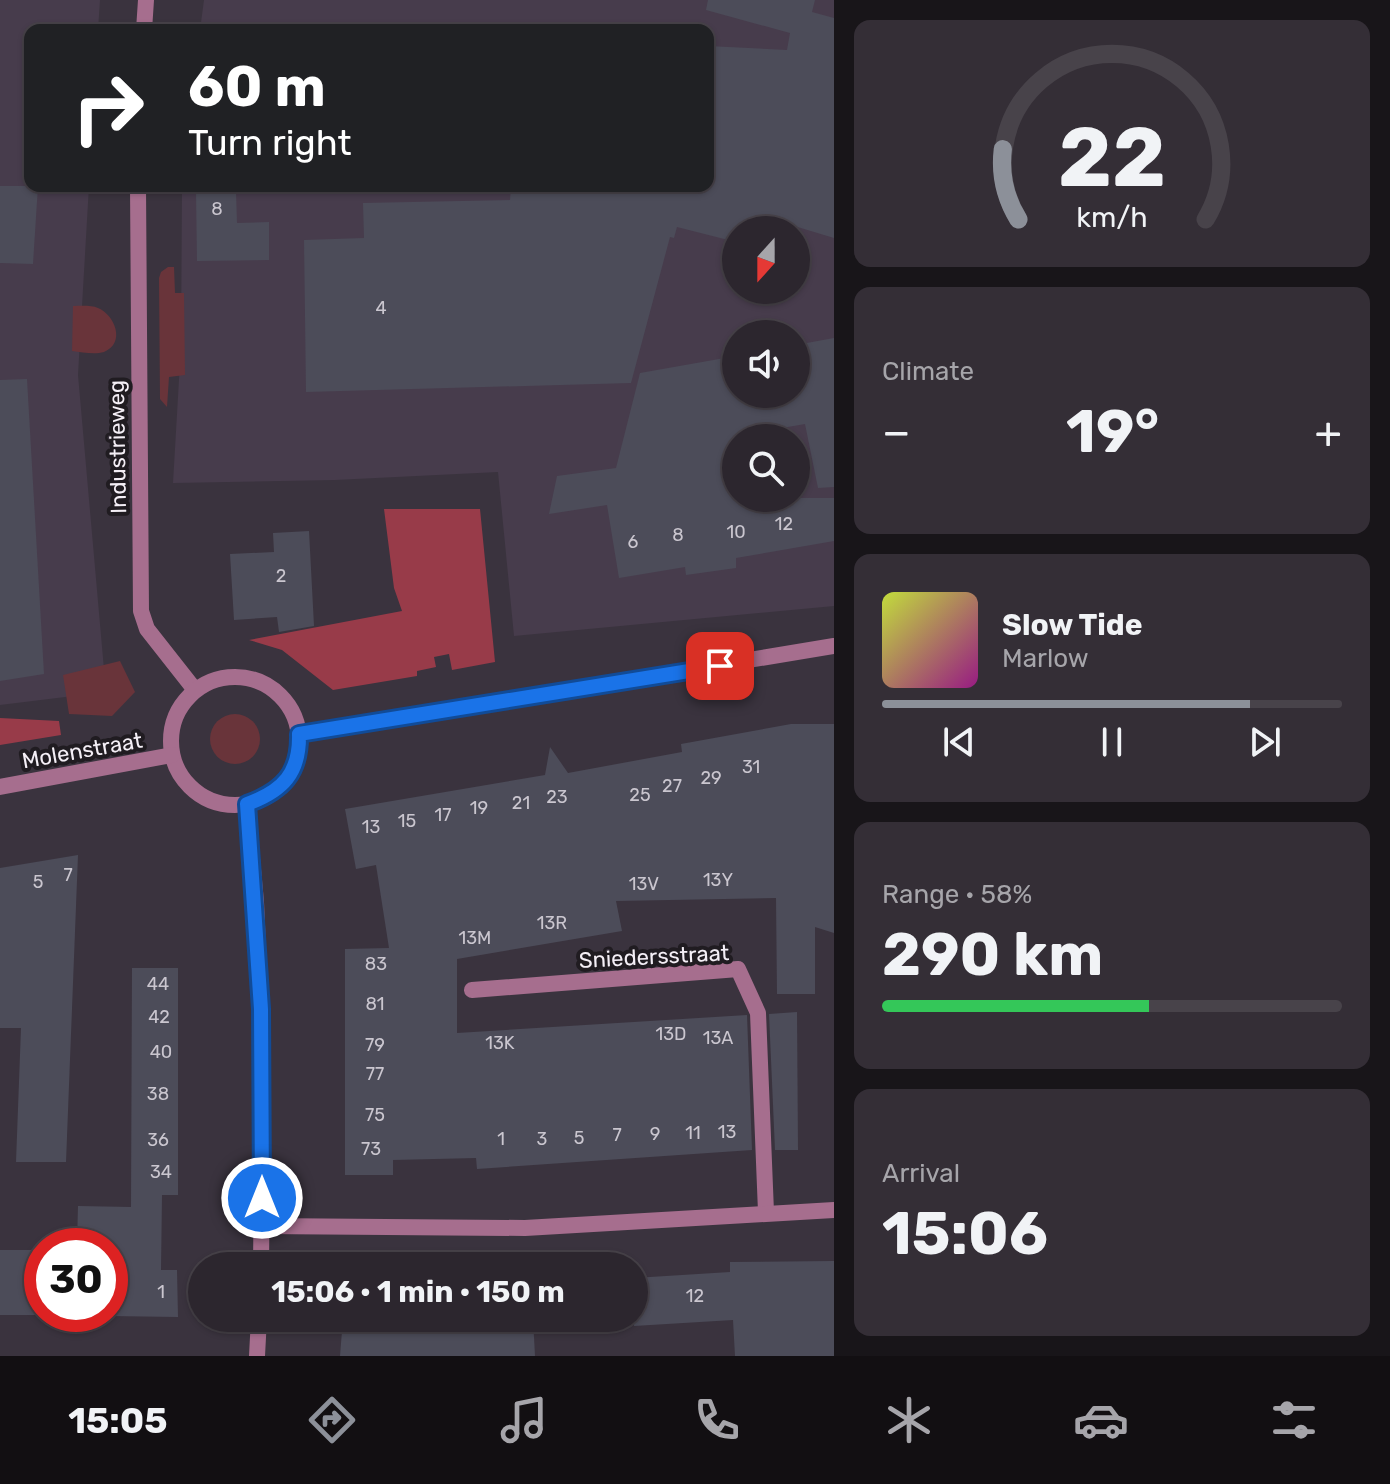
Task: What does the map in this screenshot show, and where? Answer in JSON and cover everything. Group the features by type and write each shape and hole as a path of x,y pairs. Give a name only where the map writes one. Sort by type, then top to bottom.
{"street":[{"path":"144,24 146,0"},
{"name":"Industrieweg","path":"138,192 141,611 147,629 195,690"},
{"path":"299,734 834,646"},
{"path":"242,676 262,682 280,694 293,711 299,734 300,750 294,768 283,784 268,796 247,804 209,800 185,780 172,755 171,732 176,714 195,690 220,677 242,676"},
{"name":"Molenstraat","path":"0,787 172,755"},
{"path":"247,804 261,999 261,1252"},
{"name":"Sniedersstraat","path":"472,990 738,969 758,1013 766,1212"},
{"path":"262,1226 525,1228 834,1210"},
{"path":"257,1356 258,1332"}],"shaded area":[{"path":"0,0 100,0 98,24 24,24 24,192 89,192 78,375 106,692 0,705"},
{"path":"204,0 834,0 834,606 514,636 498,472 335,480 173,483 181,345 182,192 714,192 714,24 201,24"},
{"path":"168,267 174,267 175,293 184,293 185,375 169,377 167,407 160,399 159,278"},
{"path":"73,306 95,307 109,317 116,329 111,348 96,353 72,351"},
{"path":"384,509 480,509 495,662 452,670 449,654 434,657 436,667 417,671 417,676 333,690 282,650 249,640 402,611 394,588"},
{"path":"120,661 135,692 112,716 69,714 63,675"},
{"path":"235,714 253,721 260,739 253,757 235,764 217,757 210,739 217,721"},
{"path":"0,718 59,721 61,735 0,745"}],"building":[{"path":"708,0 815,0 812,12 834,18 834,238 810,231 810,216 722,216 722,238 677,227 674,238 670,237 631,383 306,392 304,240 364,238 363,203 510,200 511,192 714,192 714,46 787,50 790,33 706,10"},
{"path":"0,186 24,186 24,192 38,192 33,264 0,263"},
{"path":"196,192 236,192 237,223 269,222 269,260 197,261"},
{"path":"834,338 834,487 818,488 810,449 810,424 722,424 722,512 810,512 810,498 834,498 834,541 736,558 736,568 686,575 685,567 619,578 607,505 549,514 557,476 616,468 640,373 722,358 722,408 810,408 810,342"},
{"path":"27,379 44,674 0,681 0,380"},
{"path":"309,531 314,626 279,632 277,617 234,620 230,554 274,552 273,533"},
{"path":"791,724 834,724 834,933 815,927 815,994 777,994 776,898 616,901 622,931 457,959 457,1033 747,1015 752,1150 477,1169 476,1158 393,1160 393,1175 345,1175 345,949 389,948 376,865 356,869 345,809 545,775 550,747 568,773 682,752 681,744"},
{"path":"78,855 66,1162 16,1162 21,1028 0,1028 0,868"},
{"path":"132,968 178,968 178,1195 162,1195 161,1270 177,1270 178,1317 128,1316 128,1228 77,1228 78,1206 131,1207"},
{"path":"797,1012 798,1150 775,1150 769,1014"},
{"path":"0,1250 24,1250 24,1315 0,1315"},
{"path":"834,1261 834,1356 735,1356 733,1320 648,1325 648,1277 730,1272 730,1262"},
{"path":"342,1332 534,1332 535,1356 340,1356"}],"route":[{"path":"262,1198 263,1061 256,902 247,804 268,796 283,784 294,768 300,750 299,734 720,666"}]}
